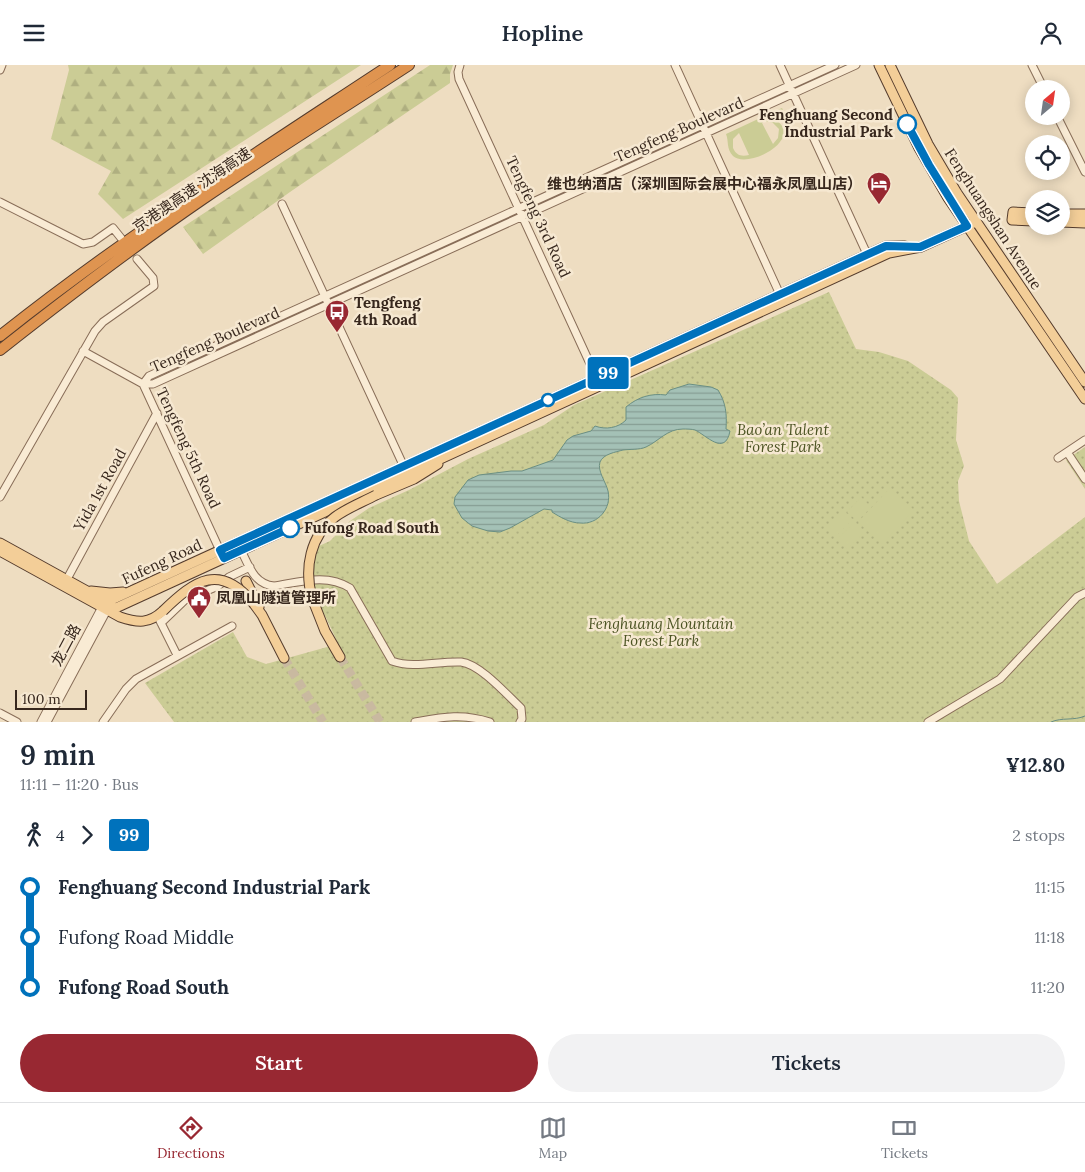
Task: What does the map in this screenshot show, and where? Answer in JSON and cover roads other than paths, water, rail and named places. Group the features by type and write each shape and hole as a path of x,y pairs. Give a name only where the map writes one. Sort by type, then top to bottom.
{"highway":[{"name":"京港澳高速 沈海高速","path":"0,336 142,229 390,65"},
{"name":"京港澳高速 沈海高速","path":"0,350 148,238 204,199 409,65"}],"main road":[{"name":"Fenghuangshan Avenue","path":"879,65 919,148 967,226 1085,399"},
{"name":"Fenghuangshan Avenue","path":"890,65 937,160 976,222 1085,381"},
{"path":"1025,213 1013,212 1012,220 1025,221"},
{"path":"1070,214 1085,215"},
{"name":"Fufeng Road","path":"105,606 782,298 890,253 920,247 976,222"},
{"path":"1070,222 1085,223"},
{"name":"Fufeng Road","path":"782,298 886,246 920,247"},
{"name":"Fufeng Road","path":"105,606 133,590 222,554 241,550 406,470 447,456 523,416"},
{"path":"340,657 325,631 308,583 310,554 318,535 326,525 341,513 426,473 447,456"},
{"path":"0,543 83,588 120,617 140,621 149,621 160,617 191,586 211,579 222,580 244,592 262,615"},
{"path":"0,551 105,606"},
{"path":"246,581 284,658"},
{"path":"83,588 110,593 133,590"}],"street":[{"path":"0,70 2,65"},
{"path":"676,65 782,298"},
{"path":"780,65 866,255"},
{"name":"Tengfeng Boulevard","path":"143,384 149,376 835,65"},
{"name":"Tengfeng Boulevard","path":"143,384 153,384 856,65"},
{"path":"1032,65 1040,80"},
{"name":"Tengfeng 3rd Road","path":"459,66 459,79 598,382"},
{"path":"1062,125 1085,172"},
{"path":"0,202 83,244 93,242 113,228 121,238"},
{"path":"282,204 406,470"},
{"path":"0,497 95,331 103,322 154,286 153,279 137,259"},
{"name":"Tengfeng 5th Road","path":"82,351 143,384 222,554"},
{"name":"Yida 1st Road","path":"67,579 157,413"},
{"path":"1058,458 1085,440"},
{"path":"1067,452 1085,479"},
{"path":"241,550 259,580 271,586 319,579 342,582 350,588 392,661 403,665 461,662 474,666 521,709 522,719 520,722"},
{"path":"177,655 160,617 191,596 218,586 229,577 250,567"},
{"path":"928,722 1000,679 1077,597 1085,593"},
{"name":"龙二路","path":"41,722 105,606"},
{"name":"龙二路","path":"47,722 105,606"},
{"path":"103,722 126,689 136,679 232,626"},
{"path":"0,713 16,722"},
{"path":"415,722 454,715 490,722"}],"waterway":[{"path":"1051,722 1085,716"}],"tunnel":[{"path":"340,657 380,722"},
{"path":"284,658 323,722"}],"place":[{"name":"Fenghuang Second Industrial Park","path":"907,124"},
{"name":"维也纳酒店（深圳国际会展中心福永凤凰山店）","path":"879,205"},
{"name":"Tengfeng 4th Road","path":"337,333"},
{"name":"Fufong Road South","path":"290,528"},
{"name":"凤凰山隧道管理所","path":"199,619"}],"park label":[{"name":"Bao’an Talent Forest Park","path":"783,438"},
{"name":"Fenghuang Mountain Forest Park","path":"661,632"}]}
